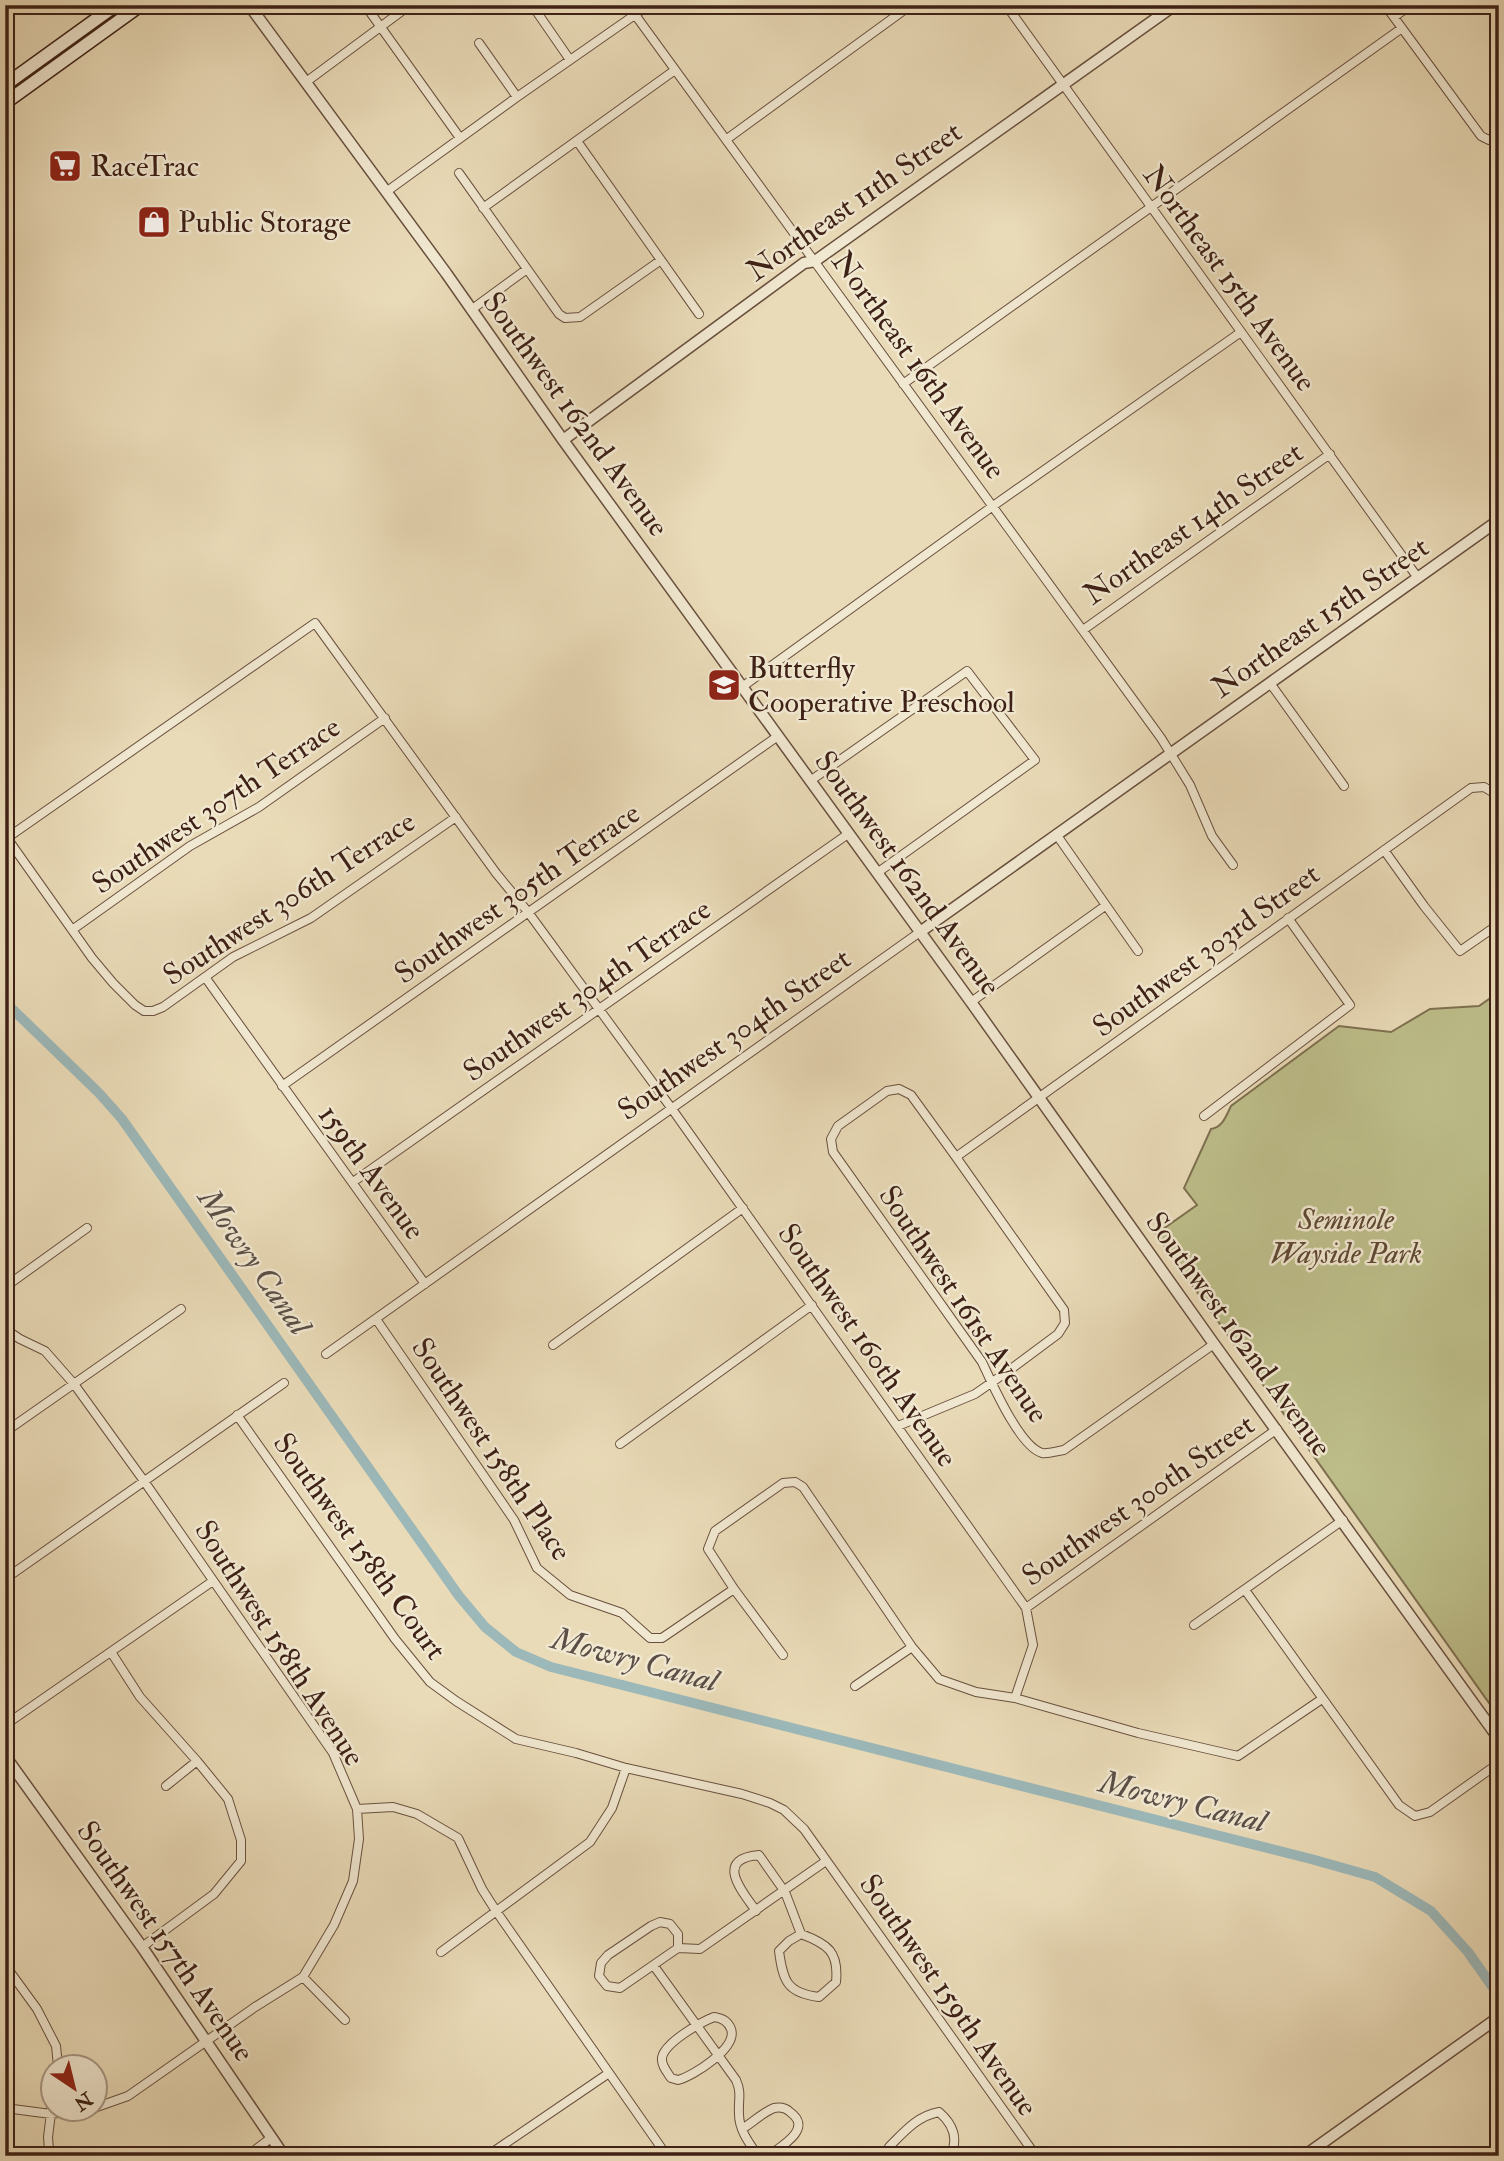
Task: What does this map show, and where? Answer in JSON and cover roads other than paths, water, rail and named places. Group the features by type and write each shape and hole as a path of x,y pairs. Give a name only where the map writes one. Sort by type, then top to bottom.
{"main road":[{"path":"5,85 116,5"},
{"path":"5,103 141,5"}],"street":[{"name":"Southwest 162nd Avenue","path":"249,5 971,1002 1499,1739"},
{"path":"365,5 460,138"},
{"path":"306,82 410,5"},
{"path":"532,5 570,60"},
{"name":"Northeast 16th Avenue","path":"628,5 1171,753 1190,785 1212,836 1233,866"},
{"path":"386,192 649,5"},
{"path":"727,139 911,5"},
{"name":"Northeast 15th Avenue","path":"1006,5 1418,578"},
{"name":"Northeast 11th Street","path":"563,440 804,263 815,261 1175,5"},
{"path":"1385,5 1481,136 1494,139"},
{"path":"1394,18 1411,5"},
{"path":"903,384 1402,28"},
{"path":"479,43 517,97"},
{"path":"483,208 676,70"},
{"path":"577,141 699,314"},
{"path":"459,173 559,314 565,318 580,317 661,260"},
{"path":"471,310 527,269"},
{"path":"742,687 1241,332"},
{"name":"Northeast 14th Street","path":"1083,630 1330,454"},
{"name":"Northeast 15th Street","path":"1171,753 1499,520"},
{"path":"72,930 8,838 315,623 496,873 528,912"},
{"path":"810,781 967,671 1035,760 877,873"},
{"path":"1270,683 1343,786"},
{"name":"Southwest 307th Terrace","path":"72,930 190,846 259,807 384,718"},
{"name":"Southwest 305th Terrace","path":"282,1086 778,736"},
{"name":"Southwest 304th Street","path":"326,1354 1171,753"},
{"name":"Southwest 303rd Street","path":"956,1157 1471,788 1483,787 1499,796"},
{"name":"Southwest 306th Terrace","path":"72,930 113,983 135,1005 144,1011 153,1011 163,1007 253,945 311,918 456,817"},
{"name":"Southwest 304th Terrace","path":"353,1182 848,834"},
{"path":"1056,835 1138,951"},
{"path":"1384,850 1460,951 1499,924"},
{"path":"971,1002 1105,906"},
{"name":"Southwest 160th Avenue","path":"528,912 743,1208 1026,1608"},
{"path":"1204,1116 1350,1005 1288,918"},
{"path":"205,977 282,1086"},
{"name":"159th Avenue","path":"282,1086 425,1284"},
{"name":"Southwest 161st Avenue","path":"956,1157 911,1096 899,1089 887,1091 838,1126 831,1139 833,1152 982,1362 1006,1411 1032,1446 1043,1453 1064,1450 1213,1343"},
{"path":"898,1426 975,1394 1058,1334 1065,1323 1064,1310 956,1157"},
{"path":"553,1345 743,1208"},
{"path":"5,1287 87,1228"},
{"path":"620,1444 812,1306"},
{"path":"5,1432 181,1309"},
{"name":"Southwest 158th Place","path":"376,1319 514,1520 537,1568 570,1595 622,1613 650,1638 662,1638 734,1589"},
{"name":"Southwest 158th Avenue","path":"5,1329 45,1352 74,1384 333,1754 357,1810 393,1807 417,1814 458,1838 482,1889 496,1911 667,2156"},
{"path":"5,1579 284,1383"},
{"name":"Southwest 158th Court","path":"237,1415 395,1639 430,1682 516,1739 770,1803 784,1810 804,1829 826,1861"},
{"name":"Southwest 300th Street","path":"1026,1608 1277,1429"},
{"path":"783,1656 708,1549 715,1531 783,1483 795,1482 803,1487 912,1647 939,1679 976,1692 1015,1698 1138,1733 1238,1756 1321,1699"},
{"path":"1194,1625 1343,1520"},
{"path":"5,1725 213,1581"},
{"path":"1245,1590 1399,1805 1415,1816 1430,1812 1499,1763"},
{"path":"1015,1698 1033,1644 1026,1608"},
{"path":"855,1686 912,1647"},
{"path":"111,1652 140,1698 228,1800 241,1840 241,1861 214,1894 142,1947"},
{"name":"Southwest 157th Avenue","path":"5,1756 142,1947 285,2156"},
{"path":"166,1786 197,1761"},
{"path":"441,1952 590,1842 612,1808 626,1768"},
{"path":"108,2103 128,2096 255,2007 303,1977 334,1925 353,1881 359,1839 357,1810"},
{"path":"756,1911 734,1878 735,1867 739,1862 748,1856 759,1855 785,1892 801,1934 817,1940 830,1950 837,1965 836,1982 819,1997 802,1995 789,1985 782,1969 779,1951 801,1934"},
{"path":"678,1948 678,1934 670,1924 660,1922 608,1955 601,1963 600,1976 607,1986 620,1988 678,1948 700,1950 826,1861"},
{"name":"Southwest 159th Avenue","path":"826,1861 1033,2152"},
{"path":"5,1965 37,2009 57,2052"},
{"path":"654,1966 736,2080 740,2090 739,2118 742,2129 758,2156"},
{"path":"303,1977 345,2020"},
{"path":"714,2017 722,2018 733,2034 730,2043 718,2056 684,2078 671,2078 662,2056 668,2046 697,2025 714,2017"},
{"path":"1304,2156 1498,2017"},
{"path":"487,2156 610,2073"},
{"path":"5,2108 38,2109"},
{"path":"742,2129 772,2109 783,2108 792,2113 797,2121 797,2131 791,2139 768,2156"},
{"path":"888,2156 889,2147 907,2129 925,2115 939,2112 954,2130 955,2142 950,2156"},
{"path":"49,2150 50,2122"},
{"path":"247,2156 271,2138"},
{"path":"1022,2156 1033,2152"}],"waterway":[{"name":"Mowry Canal","path":"5,1002 99,1093 122,1119 459,1596 485,1627 516,1652 551,1667 1375,1877 1431,1911 1468,1952 1499,1996"}],"place":[{"name":"RaceTrac","path":"65,166"},
{"name":"Public Storage","path":"154,222"},
{"name":"Butterfly Cooperative Preschool","path":"724,685"}],"park label":[{"name":"Seminole Wayside Park","path":"1346,1236"}]}
